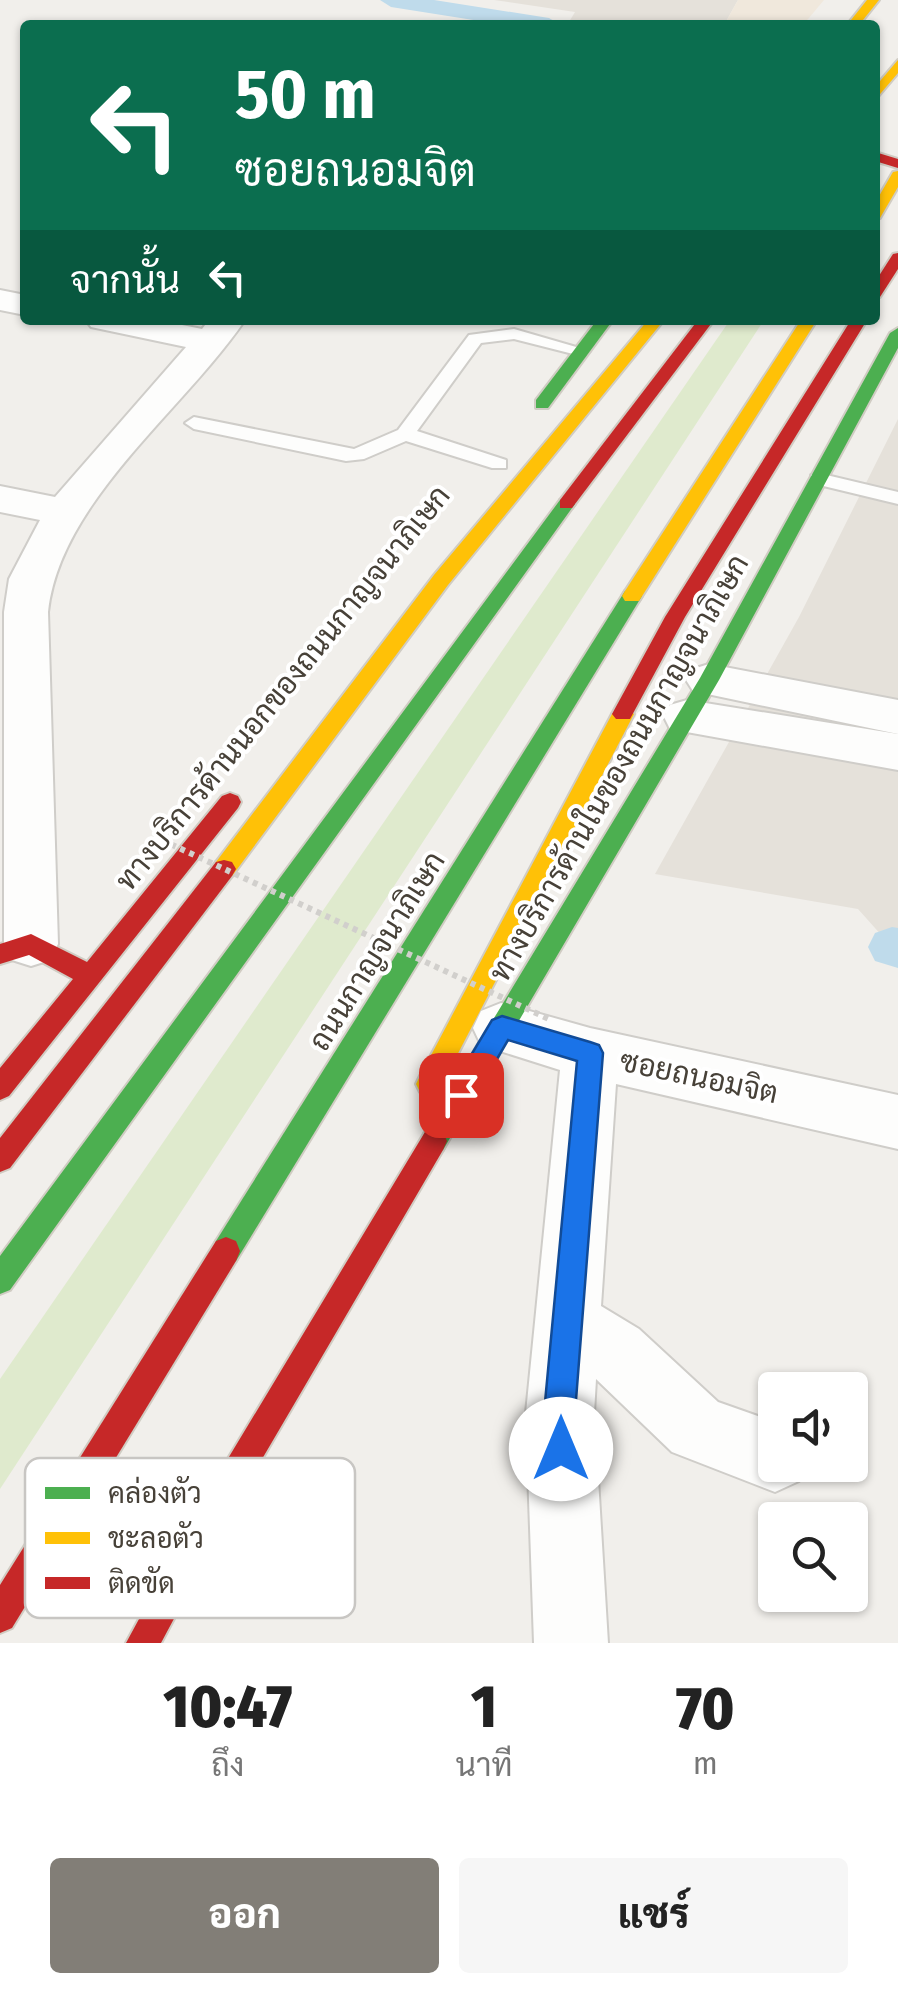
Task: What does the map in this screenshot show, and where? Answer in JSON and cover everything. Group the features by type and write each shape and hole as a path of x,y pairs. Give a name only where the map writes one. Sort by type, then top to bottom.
{"main road":[{"path":"880,89 898,64"},
{"path":"880,207 898,176"},
{"path":"880,286 898,257"},
{"path":"534,416 601,325"},
{"path":"0,1160 126,1000 440,580 652,325"},
{"path":"0,1280 600,458 702,325"},
{"name":"ถนนกาญจนาภิเษก","path":"98,1458 648,570 805,325"},
{"path":"421,1101 508,926 675,617 856,325"},
{"name":"ทางบริการด้านในของถนนกาญจนาภิเษก","path":"250,1458 547,1034 698,698 898,333"},
{"name":"ทางบริการด้านนอกของถนนกาญจนาภิเษก","path":"481,490 505,456"},
{"name":"ทางบริการด้านนอกของถนนกาญจนาภิเษก","path":"0,1088 250,776"},
{"path":"15,949 89,975"},
{"path":"242,1458 368,1205"},
{"name":"ถนนกาญจนาภิเษก","path":"0,1616 25,1576"},
{"name":"ทางบริการด้านในของถนนกาญจนาภิเษก","path":"143,1643 157,1618"}],"street":[{"path":"161,325 219,330"},
{"path":"15,949 30,579 64,512 219,330"},
{"path":"0,499 64,512"},
{"path":"698,698 898,717"},
{"path":"698,698 898,752"},
{"path":"547,1034 569,1324 560,1413 571,1643"},
{"name":"ซอยถนอมจิต","path":"547,1034 898,1122"},
{"path":"569,1324 616,1352 696,1428 758,1451"}],"lane":[{"path":"194,423 357,455 405,434 475,339 489,333 510,332 581,351"},
{"path":"405,434 505,456"},
{"path":"818,479 898,498"}],"path":[{"path":"153,836 547,1034"}],"shaded area":[{"path":"494,0 738,0 727,20 570,20 575,12"},
{"path":"738,0 824,0 807,20 727,20"},
{"path":"898,419 898,948 892,947 858,909 655,874 799,617"}],"green space":[{"path":"727,325 761,325 0,1489 0,1379"}],"waterway":[{"path":"391,0 517,20"},
{"path":"892,947 898,948"}],"traffic: fast":[{"path":"542,404 601,325"},
{"path":"434,1141 709,680 898,333"},
{"path":"0,1280 566,504"},
{"path":"226,1251 632,596"}],"traffic: slow":[{"path":"857,20 873,0"},
{"path":"880,89 898,64"},
{"path":"880,206 898,175"},
{"path":"224,869 441,580 652,325"},
{"path":"632,596 806,325"},
{"path":"429,1084 623,714"}],"traffic: jam":[{"path":"880,158 898,164"},
{"path":"880,286 898,257"},
{"path":"566,504 702,325"},
{"path":"623,714 675,617 856,325"},
{"path":"0,1088 230,802"},
{"path":"0,1159 224,869"},
{"path":"0,954 31,944 89,975"},
{"path":"246,1458 434,1141"},
{"path":"98,1458 226,1251"},
{"path":"0,1616 25,1576"},
{"path":"143,1643 157,1618"}],"route":[{"path":"461,1095 502,1028 590,1053 560,1413 561,1449"}]}
